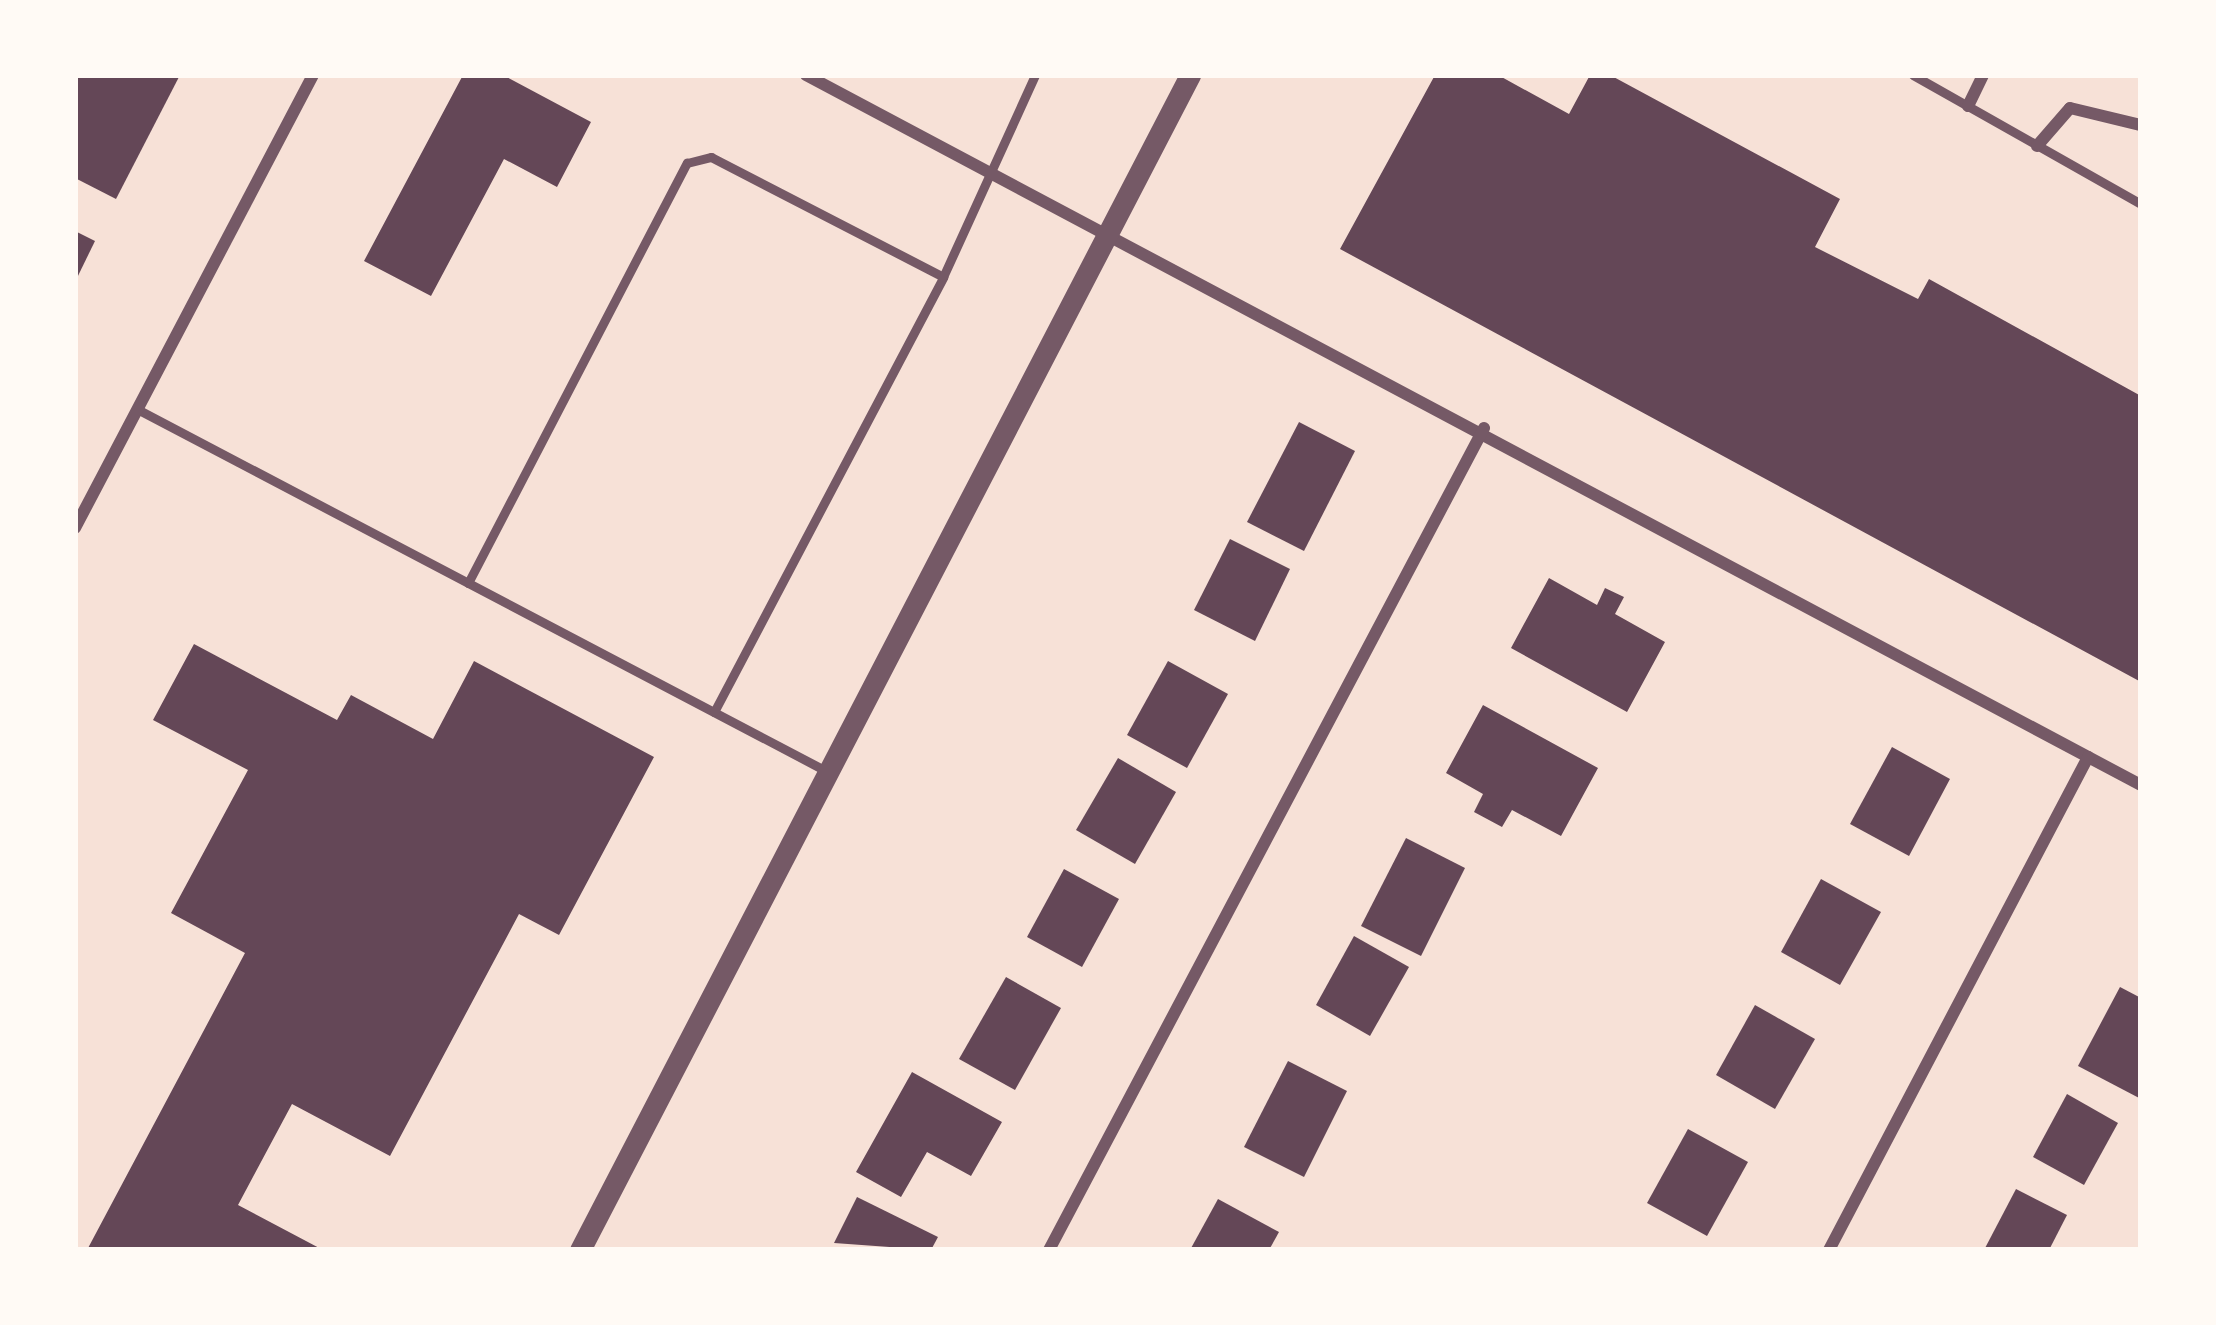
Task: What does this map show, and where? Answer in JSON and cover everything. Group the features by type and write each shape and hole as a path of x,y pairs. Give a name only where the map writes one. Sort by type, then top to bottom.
{"street":[{"path":"75,528 313,75"},
{"path":"806,75 1484,428 2141,784"},
{"path":"580,1250 1190,75"},
{"path":"1968,106 1983,75"},
{"path":"2036,146 2070,109 2141,125"},
{"path":"1049,1250 1484,428"},
{"path":"1829,1250 2088,757"}],"lane":[{"path":"714,712 943,277 985,167 1035,75"},
{"path":"1913,75 2141,203"},
{"path":"468,583 687,163 711,157 943,277"},
{"path":"137,410 828,772"}],"building":[{"path":"75,75 180,75 116,199 75,178"},
{"path":"463,75 503,75 591,122 557,187 504,159 431,296 364,261"},
{"path":"1435,75 1498,75 1569,114 1590,75 1610,75 1840,199 1815,247 1918,299 1929,279 2141,396 2141,682 1340,249"},
{"path":"75,231 95,241 75,282"},
{"path":"1299,422 1355,451 1304,551 1247,522"},
{"path":"1230,539 1290,569 1255,641 1194,610"},
{"path":"1549,578 1597,605 1605,588 1624,597 1615,614 1665,642 1627,712 1511,648"},
{"path":"194,644 337,720 351,695 433,739 474,661 654,757 559,935 519,914 390,1156 292,1104 238,1205 323,1250 87,1250 245,953 171,913 248,770 153,720"},
{"path":"1168,661 1228,694 1187,768 1127,735"},
{"path":"1483,705 1598,768 1561,836 1512,810 1502,827 1474,812 1483,794 1446,773"},
{"path":"1892,747 1950,779 1909,856 1850,824"},
{"path":"1118,758 1176,792 1135,864 1076,830"},
{"path":"1406,838 1465,868 1421,956 1361,926"},
{"path":"1064,869 1119,899 1082,967 1027,937"},
{"path":"1821,879 1881,912 1840,985 1781,952"},
{"path":"1354,936 1409,967 1370,1036 1316,1005"},
{"path":"1006,977 1061,1008 1015,1090 959,1059"},
{"path":"2120,987 2141,998 2141,1099 2078,1066"},
{"path":"1755,1005 1815,1039 1775,1109 1716,1075"},
{"path":"1288,1061 1347,1091 1304,1177 1244,1147"},
{"path":"912,1072 1002,1122 971,1176 927,1152 901,1197 856,1172"},
{"path":"2067,1094 2118,1123 2084,1185 2033,1157"},
{"path":"1688,1129 1748,1162 1707,1236 1647,1203"},
{"path":"2016,1189 2067,1215 2049,1250 1984,1250"},
{"path":"857,1197 938,1237 931,1250 834,1243"},
{"path":"1218,1199 1279,1232 1269,1250 1190,1250"}]}
